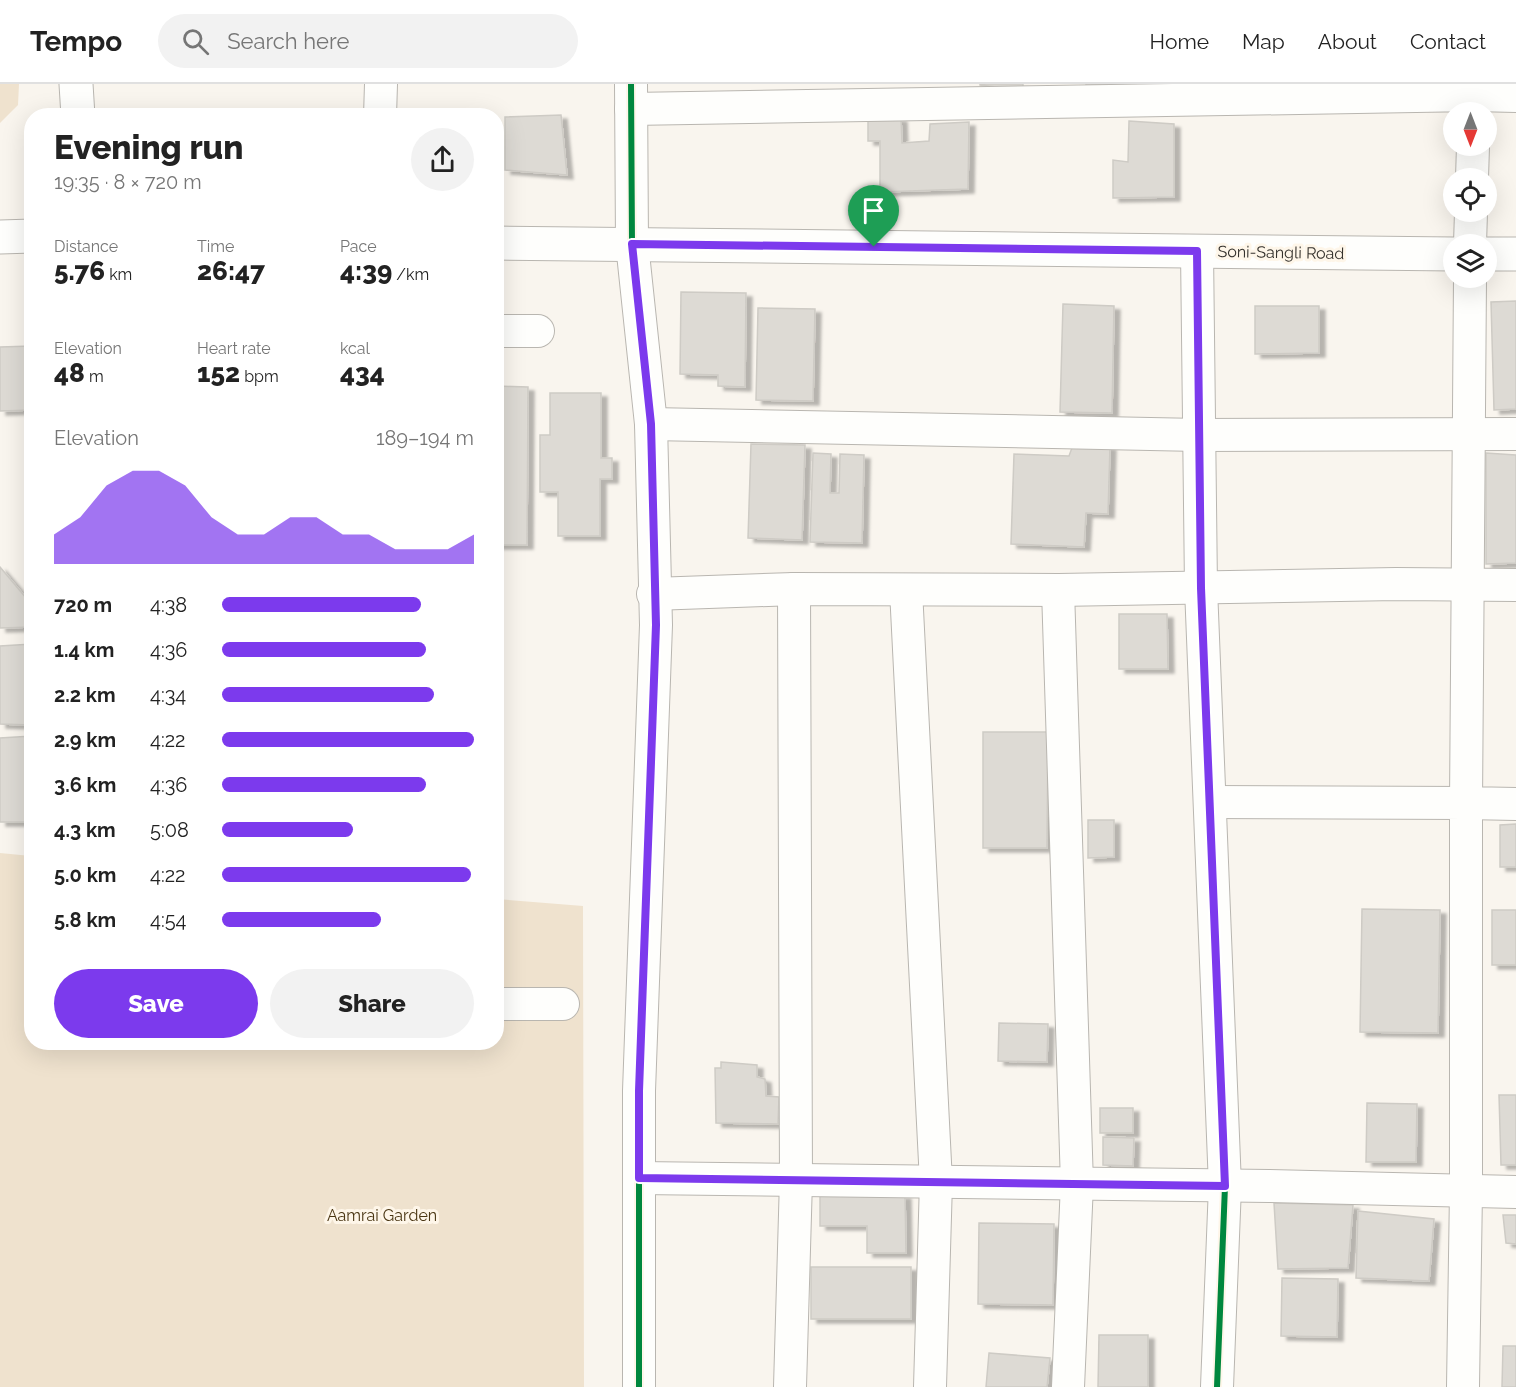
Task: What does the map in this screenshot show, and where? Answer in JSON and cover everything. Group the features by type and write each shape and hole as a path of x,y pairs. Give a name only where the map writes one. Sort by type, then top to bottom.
{"main road":[{"path":"76,84 78,108"},
{"path":"0,237 24,236"},
{"name":"Soni-Sangli Road","path":"504,243 1443,254"},
{"path":"1497,254 1516,254"}],"street":[{"path":"380,108 381,84"},
{"path":"639,1387 639,1091 656,625 653,594 651,424 632,244 631,97 1516,96"},
{"path":"1197,251 1201,588 1225,1186 1217,1387"},
{"path":"1463,1387 1470,288"},
{"path":"504,331 538,331"},
{"path":"651,424 1199,435 1516,434"},
{"path":"653,594 794,589 1058,590 1396,584 1516,585"},
{"path":"790,1387 796,1180 794,589"},
{"path":"906,590 936,1182 930,1387"},
{"path":"1058,590 1077,1184 1068,1387"},
{"path":"1210,802 1516,804"},
{"path":"504,1004 563,1004"},
{"path":"639,1178 1516,1192"}],"green space":[{"path":"0,84 19,84 18,105 0,123"},
{"name":"Aamrai Garden","path":"0,853 24,855 24,1050 504,1050 504,900 583,906 584,1387 0,1387"}],"building":[{"path":"1023,84 1023,90 980,85"},
{"path":"1086,84 1162,84 1086,87"},
{"path":"561,115 567,175 505,170 505,117"},
{"path":"868,117 901,118 902,143 929,141 930,124 969,122 968,189 880,192 880,141 868,141"},
{"path":"1129,121 1174,124 1174,197 1113,198 1113,160 1128,162"},
{"path":"681,292 746,293 745,387 718,386 718,375 680,374"},
{"path":"1516,301 1516,409 1494,410 1491,302"},
{"path":"1063,304 1114,306 1112,413 1060,412"},
{"path":"1255,306 1319,306 1319,353 1255,354"},
{"path":"758,308 815,309 813,401 756,400"},
{"path":"24,346 24,410 0,411 0,347"},
{"path":"504,386 528,387 527,545 504,545"},
{"path":"550,393 601,393 601,458 612,458 612,479 600,479 600,536 558,536 558,492 540,492 540,435 550,435"},
{"path":"751,444 805,445 802,540 748,538"},
{"path":"1073,445 1110,446 1108,514 1086,513 1084,547 1011,544 1014,454 1069,456"},
{"path":"813,453 831,454 830,493 839,493 840,454 864,455 862,543 810,542"},
{"path":"1486,453 1516,455 1516,563 1486,564"},
{"path":"0,567 24,596 24,627 0,628"},
{"path":"1119,614 1167,614 1168,669 1119,669"},
{"path":"24,644 24,725 0,724 0,646"},
{"path":"983,732 1048,732 1047,848 983,848"},
{"path":"24,736 24,822 0,822 0,738"},
{"path":"1088,820 1114,820 1114,857 1088,858"},
{"path":"1516,824 1516,867 1500,867 1500,825"},
{"path":"1362,909 1440,910 1438,1033 1360,1032"},
{"path":"1492,910 1516,910 1516,965 1492,965"},
{"path":"999,1023 1048,1024 1047,1062 998,1061"},
{"path":"721,1062 757,1065 757,1077 765,1079 766,1096 779,1097 778,1124 716,1123 715,1068 721,1068"},
{"path":"1499,1095 1516,1095 1516,1165 1501,1165"},
{"path":"1367,1103 1417,1104 1416,1162 1366,1162"},
{"path":"1100,1108 1133,1108 1133,1133 1100,1133"},
{"path":"1103,1137 1134,1138 1133,1166 1103,1165"},
{"path":"820,1195 905,1195 906,1253 867,1253 867,1226 820,1226"},
{"path":"1274,1203 1353,1205 1348,1268 1278,1269"},
{"path":"1358,1211 1434,1219 1429,1281 1356,1278"},
{"path":"1503,1215 1516,1215 1516,1244 1506,1243"},
{"path":"979,1223 1054,1224 1053,1305 978,1304"},
{"path":"811,1267 911,1267 911,1319 811,1319"},
{"path":"1282,1278 1338,1279 1337,1337 1281,1336"},
{"path":"1099,1335 1148,1335 1148,1387 1098,1387"},
{"path":"1503,1346 1516,1346 1516,1387 1502,1387"},
{"path":"989,1353 1050,1358 1047,1387 986,1387"}],"cycle path":[{"path":"631,84 632,244 651,424 656,625 639,1091 639,1387"},
{"path":"1197,251 1201,588 1225,1186 1217,1387"}],"route":[{"path":"632,244 874,247 1197,251 1201,588 1225,1186 639,1178 639,1091 656,625 653,594 651,424 632,244"}]}
